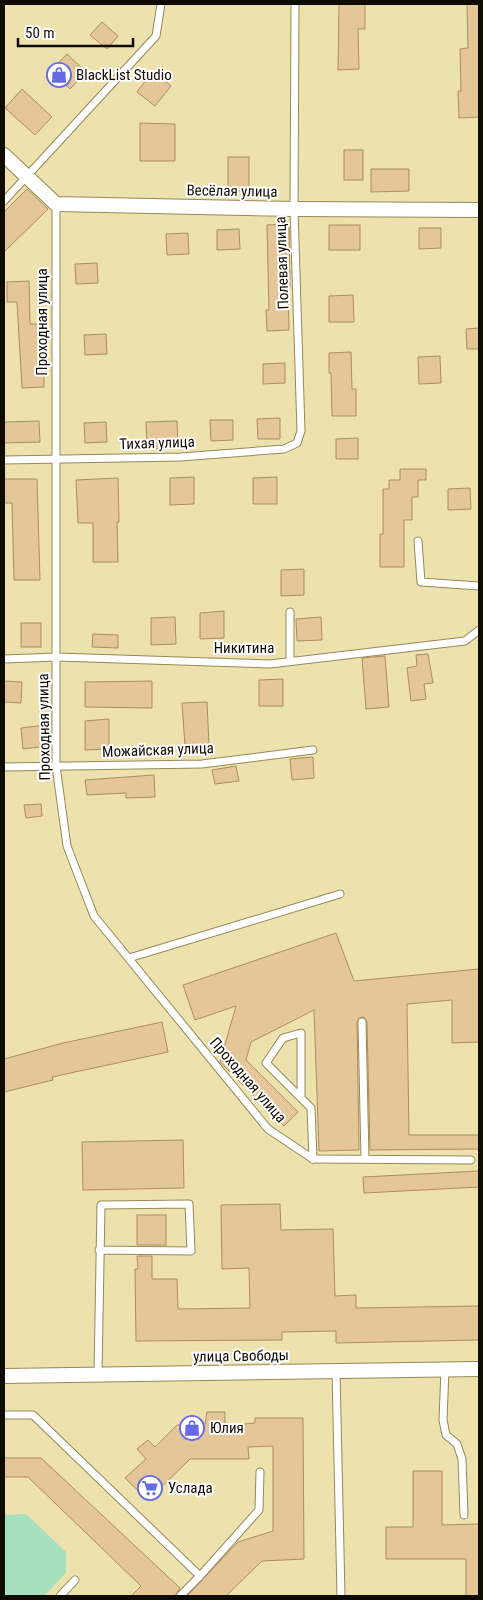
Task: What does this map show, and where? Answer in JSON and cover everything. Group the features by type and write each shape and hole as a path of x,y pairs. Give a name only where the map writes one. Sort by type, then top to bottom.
{"street":[{"path":"4,155 56,204"},
{"name":"Весёлая улица","path":"56,204 294,209 479,210"},
{"name":"улица Свободы","path":"4,1376 479,1369"}],"lane":[{"path":"4,201 156,36 161,4"},
{"name":"Полевая улица","path":"295,4 294,209 301,431"},
{"name":"Проходная улица","path":"56,204 56,766 67,846 94,916 268,1129 313,1159"},
{"name":"Тихая улица","path":"4,460 181,457 284,449 297,443 301,431"},
{"path":"418,541 421,582 479,586"},
{"path":"290,612 290,661"},
{"name":"Никитина","path":"4,659 57,658 270,664 465,641 479,630"},
{"name":"Можайская улица","path":"4,767 202,764 313,750"},
{"path":"129,958 340,894"},
{"path":"362,1022 365,1159"},
{"path":"301,1098 301,1033 283,1038 266,1063 301,1098 311,1108 313,1159 471,1160"},
{"path":"98,1374 99,1250 101,1205 189,1204 191,1251 99,1250"},
{"path":"445,1369 443,1420 446,1435 456,1444 462,1459 464,1515"},
{"path":"336,1371 341,1596"},
{"path":"4,1415 33,1415 200,1576"},
{"path":"180,1596 259,1510 260,1472"},
{"path":"60,1596 75,1580"}],"green space":[{"path":"26,1514 66,1552 66,1573 44,1596 4,1596 4,1515"}],"building":[{"path":"339,4 365,4 365,29 358,29 359,69 338,70"},
{"path":"467,4 479,4 479,117 459,118 458,91 461,91 460,49 468,48"},
{"path":"102,22 118,36 107,49 90,35"},
{"path":"67,54 86,72 70,89 51,71"},
{"path":"153,71 171,86 155,106 137,92"},
{"path":"22,89 52,117 35,135 5,108"},
{"path":"140,123 175,124 175,161 140,161"},
{"path":"344,150 363,150 363,180 344,180"},
{"path":"228,157 249,157 249,191 228,191"},
{"path":"371,169 409,169 409,191 371,192"},
{"path":"27,189 48,209 4,252 4,212"},
{"path":"289,224 289,330 267,331 266,310 269,310 267,225"},
{"path":"329,225 360,225 360,250 329,250"},
{"path":"419,228 441,228 441,248 419,249"},
{"path":"239,229 240,249 217,250 217,230"},
{"path":"188,233 189,254 167,255 166,234"},
{"path":"97,263 98,283 76,284 75,264"},
{"path":"29,281 30,324 40,324 44,387 22,388 17,302 7,302 7,282"},
{"path":"353,295 354,322 329,322 329,296"},
{"path":"479,328 479,349 467,349 466,329"},
{"path":"106,334 107,354 85,355 84,335"},
{"path":"351,352 352,389 356,389 356,416 332,416 329,353"},
{"path":"440,356 441,383 419,384 418,357"},
{"path":"285,363 285,383 263,384 263,364"},
{"path":"280,418 280,439 258,439 257,419"},
{"path":"210,420 233,420 233,440 211,441"},
{"path":"39,421 40,442 4,443 4,422"},
{"path":"177,421 178,448 147,449 146,422"},
{"path":"106,422 107,442 85,443 84,423"},
{"path":"358,438 358,459 336,459 336,439"},
{"path":"400,469 426,469 426,480 418,480 418,497 412,497 412,520 404,520 404,567 380,567 380,534 383,534 383,489 389,489 389,480 400,480"},
{"path":"194,477 194,504 170,505 170,478"},
{"path":"277,477 277,504 253,504 253,478"},
{"path":"118,478 118,562 93,562 93,523 78,523 76,480"},
{"path":"4,479 37,479 40,580 14,580 12,503 4,503"},
{"path":"470,488 471,509 448,510 448,489"},
{"path":"304,569 304,595 281,596 281,570"},
{"path":"224,611 224,638 200,639 200,613"},
{"path":"175,617 176,644 151,645 151,618"},
{"path":"321,617 322,640 297,641 296,619"},
{"path":"21,623 41,623 41,647 21,647"},
{"path":"93,634 118,635 118,648 92,647"},
{"path":"428,654 433,683 424,684 426,699 411,701 407,668 417,666 416,655"},
{"path":"385,656 389,707 366,709 362,658"},
{"path":"283,679 283,706 259,706 259,680"},
{"path":"4,681 22,682 21,703 4,702"},
{"path":"152,681 152,708 85,707 85,682"},
{"path":"207,702 209,745 185,746 182,703"},
{"path":"109,719 109,749 85,750 85,721"},
{"path":"45,725 47,746 23,749 21,728"},
{"path":"313,757 314,778 292,780 290,759"},
{"path":"236,766 239,781 215,784 212,770"},
{"path":"154,775 155,797 126,798 126,793 87,795 85,780"},
{"path":"41,804 42,816 26,818 24,805"},
{"path":"336,933 354,981 479,969 479,1042 452,1043 452,1000 407,1004 409,1135 479,1135 479,1149 370,1150 367,1022 364,1017 359,1018 357,1022 359,1150 319,1151 314,1010 251,1042 246,1060 298,1112 284,1126 220,1062 236,1006 195,1020 183,985"},
{"path":"162,1022 168,1052 52,1077 53,1080 4,1092 4,1059 63,1043"},
{"path":"183,1140 184,1188 83,1190 82,1142"},
{"path":"479,1171 479,1187 364,1193 363,1177"},
{"path":"280,1204 281,1230 333,1229 335,1296 356,1295 356,1308 479,1306 479,1340 336,1343 336,1331 282,1332 282,1340 136,1341 135,1269 138,1269 137,1256 152,1256 152,1279 177,1279 178,1309 250,1308 249,1268 222,1269 221,1205"},
{"path":"137,1215 166,1215 166,1245 137,1245"},
{"path":"207,1412 225,1412 225,1426 255,1423 255,1418 303,1418 304,1559 262,1561 226,1596 187,1596 238,1542 273,1531 273,1446 248,1447 249,1459 190,1459 148,1500 125,1478 146,1459 137,1449 148,1440 155,1447 177,1425 205,1424"},
{"path":"4,1458 41,1458 180,1588 175,1596 131,1596 141,1586 28,1477 4,1477"},
{"path":"413,1471 442,1471 442,1525 479,1524 479,1596 466,1596 466,1559 386,1559 386,1527 413,1527"}],"place":[{"name":"BlackList Studio","path":"59,75"},
{"name":"Юлия","path":"192,1428"},
{"name":"Услада","path":"150,1488"}]}
